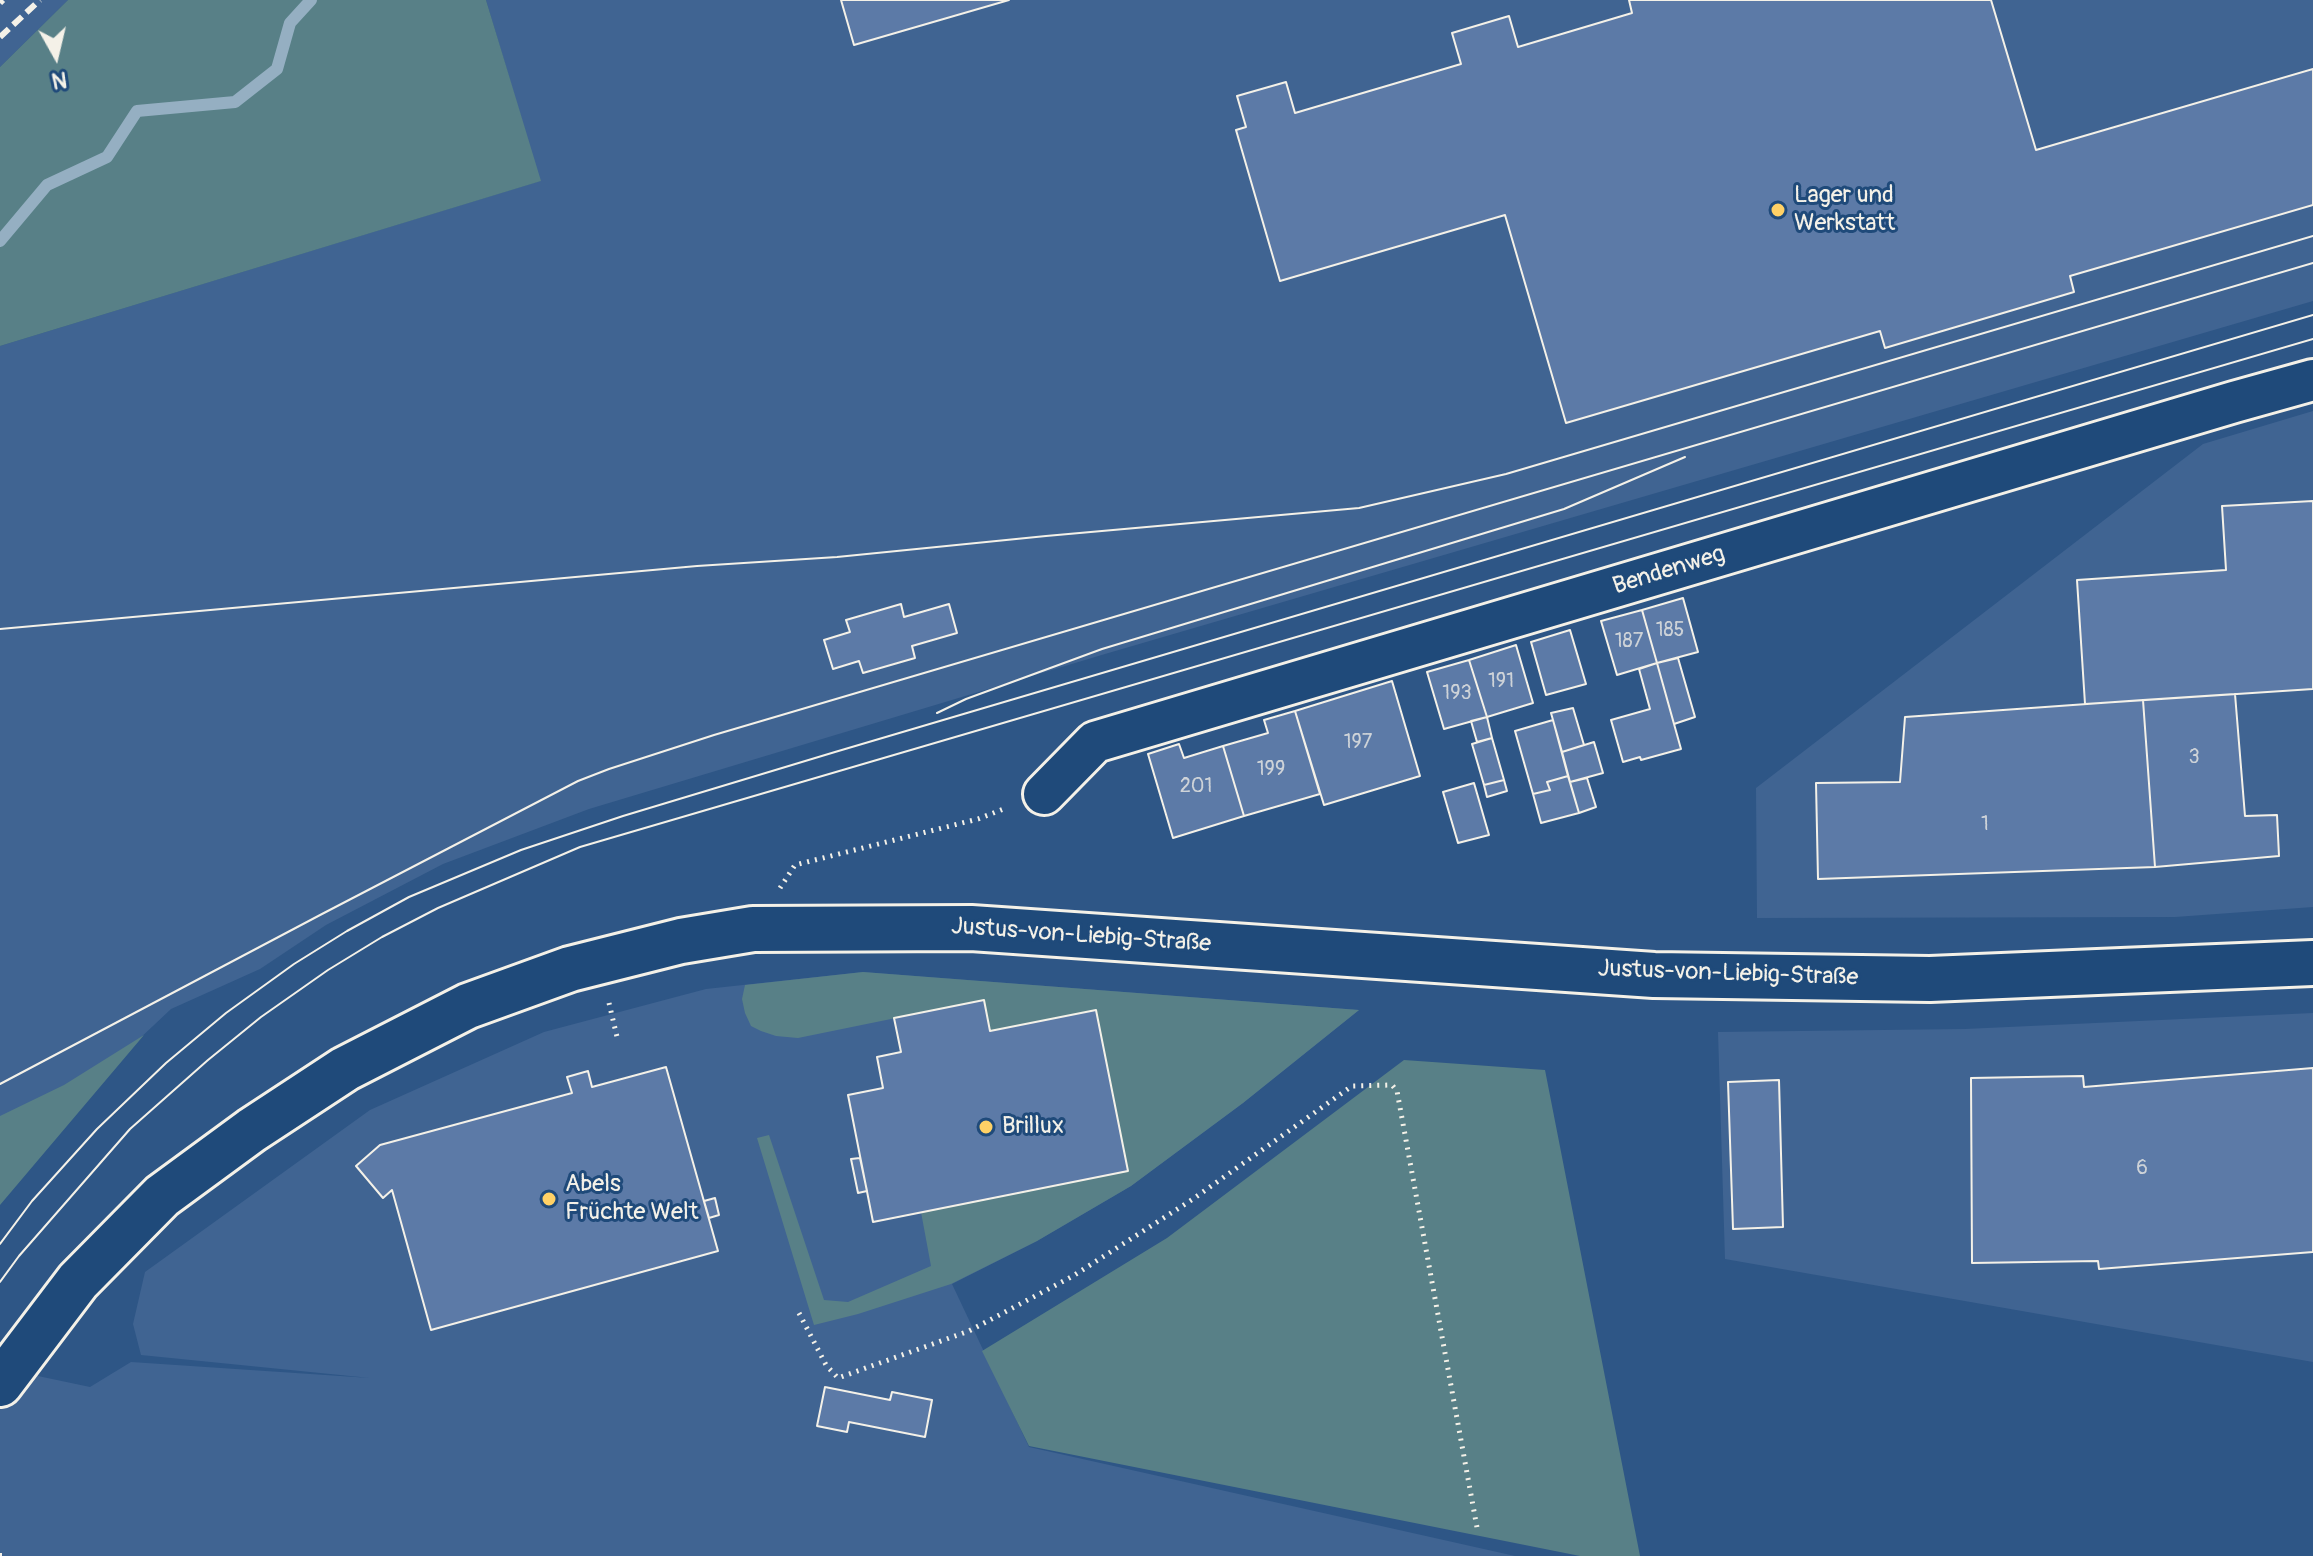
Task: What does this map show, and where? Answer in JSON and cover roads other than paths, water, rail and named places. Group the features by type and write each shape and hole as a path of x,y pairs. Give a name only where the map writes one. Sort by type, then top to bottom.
{"main road":[{"name":"Justus-von-Liebig-Straße","path":"0,1384 78,1281 162,1196 252,1130 345,1069 468,1006 570,969 681,941 753,929 971,928 1654,975 1930,979 2313,963"}],"street":[{"name":"Bendenweg","path":"1044,794 1095,742 2313,380"}],"waterway":[{"path":"0,241 47,185 107,157 137,111 235,102 277,69 290,23 311,0"}],"tram line":[{"path":"0,629 697,566 837,557 1359,508 1506,474 2313,236"},
{"path":"0,1084 578,781 609,769 714,735 2313,263"},
{"path":"0,1244 32,1201 97,1129 166,1063 226,1013 294,964 347,931 409,897 521,850 835,752 2313,315"},
{"path":"0,1282 130,1129 261,1017 382,937 438,908 580,847 2313,339"},
{"path":"937,713 966,699 1102,649 1564,509 1685,457"}],"railway":[{"path":"0,3 3,0"},
{"path":"0,37 40,0"}],"place":[{"name":"Lager und Werkstatt","path":"1778,210"},
{"name":"Brillux","path":"986,1127"},
{"name":"Abels Früchte Welt","path":"549,1199"}]}
